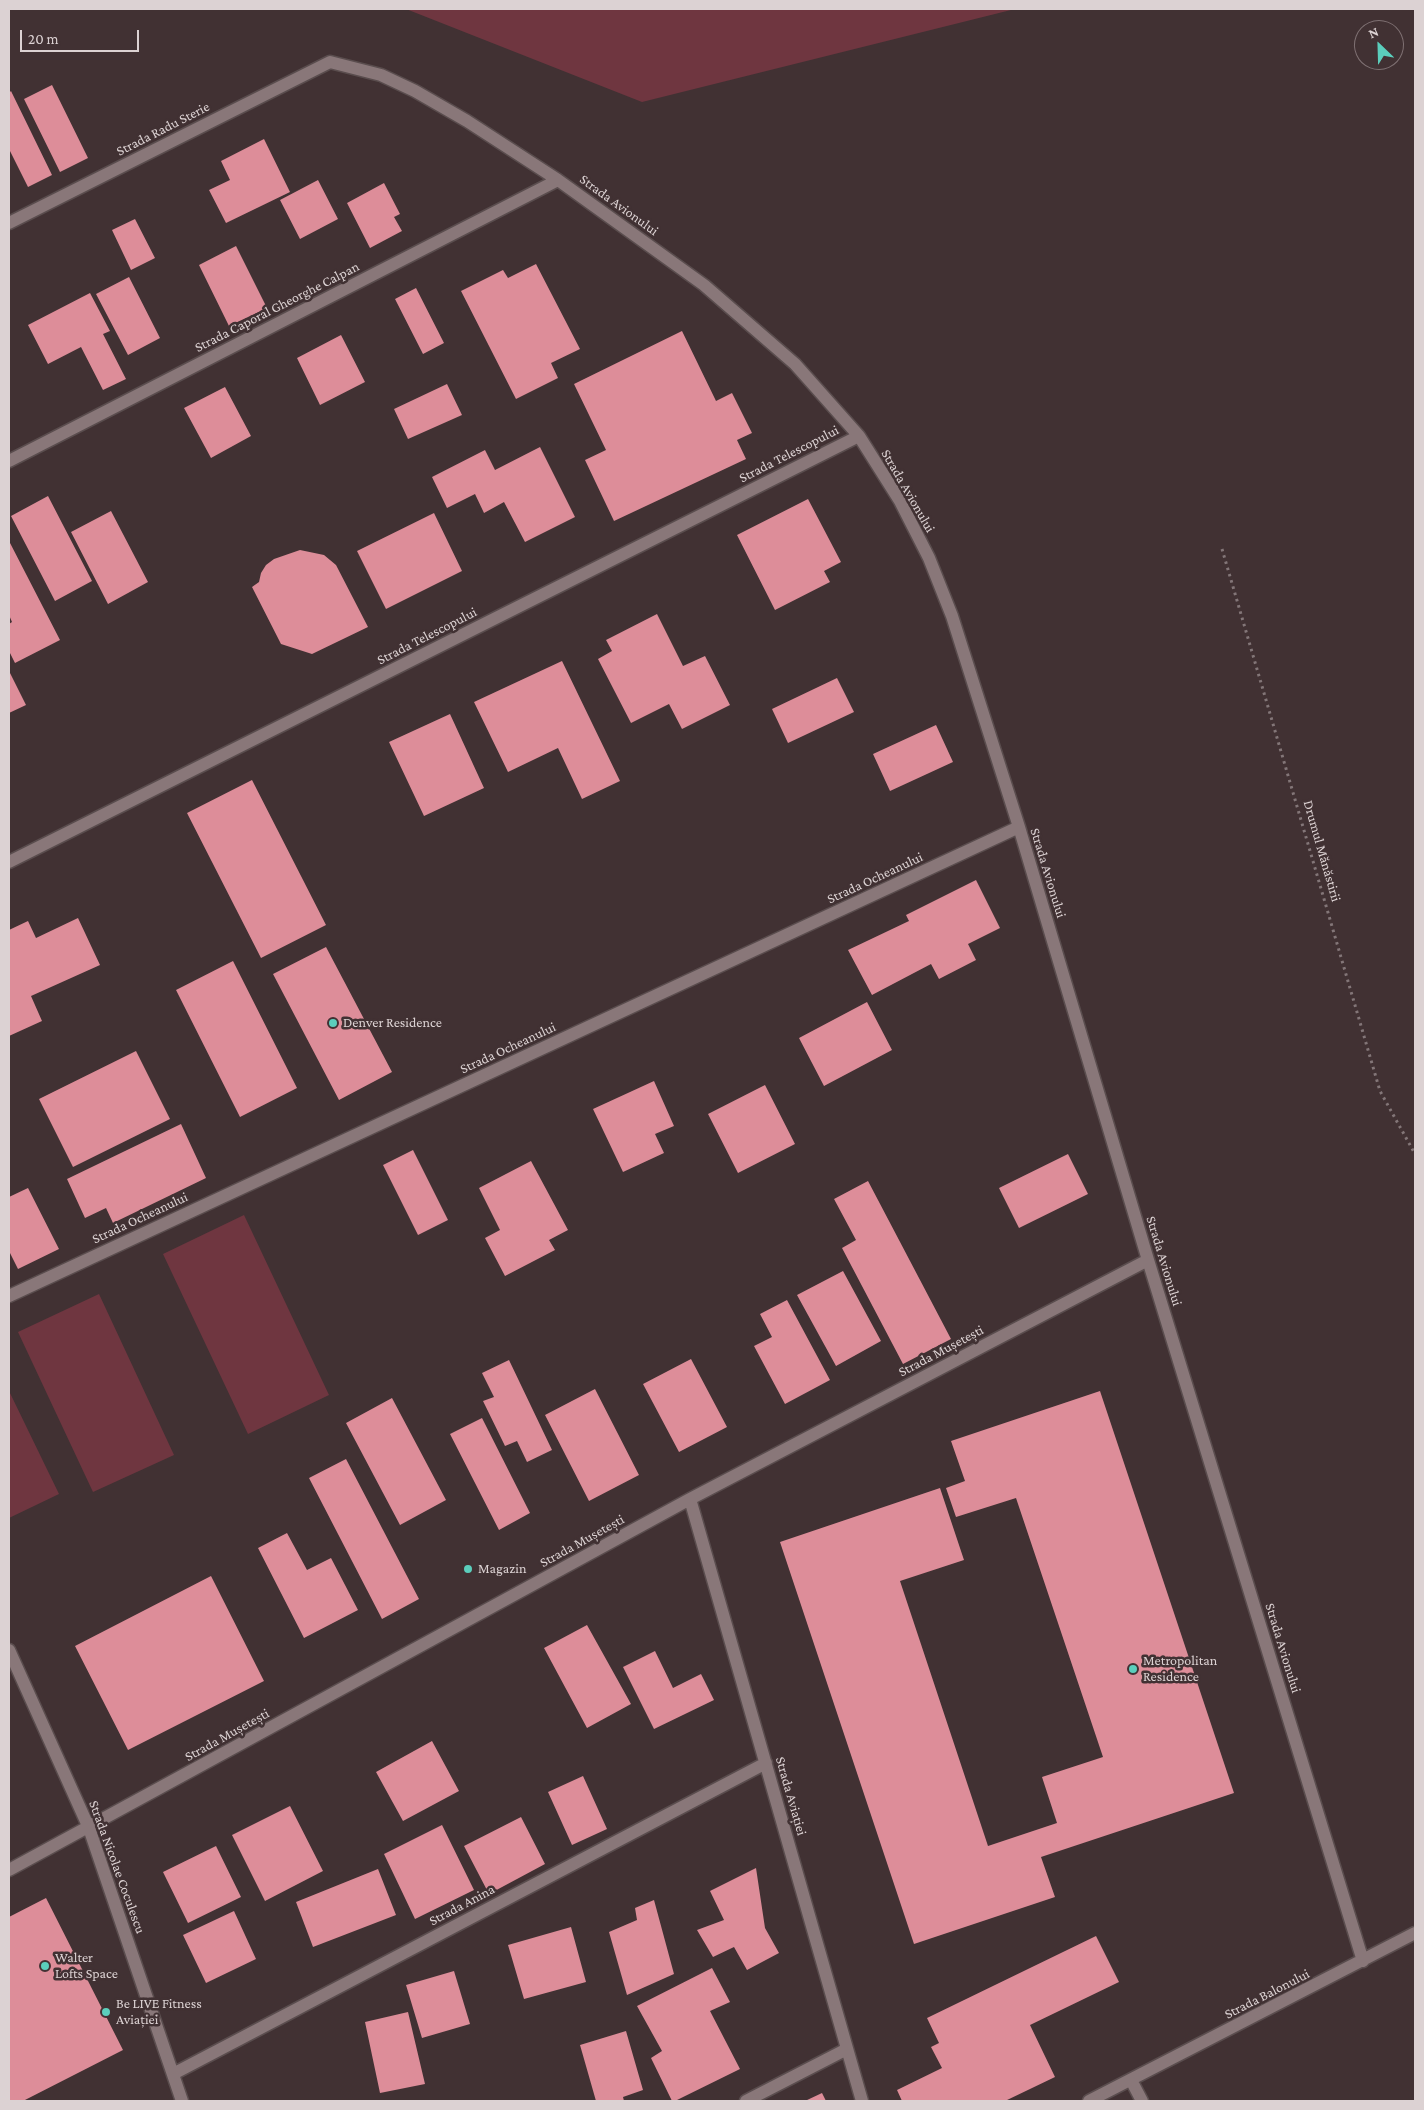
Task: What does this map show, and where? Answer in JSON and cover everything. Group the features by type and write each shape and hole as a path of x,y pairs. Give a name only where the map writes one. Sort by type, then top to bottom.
{"street":[{"name":"Strada Avionului","path":"330,62 381,75 415,91 467,121 558,180 704,285 795,364 859,436 900,501 929,558 952,616 1019,827 1148,1260 1363,1961"},
{"name":"Strada Radu Sterie","path":"9,223 330,62"},
{"name":"Strada Caporal Gheorghe Calpan","path":"9,461 558,180"},
{"name":"Strada Telescopului","path":"9,862 859,436"},
{"name":"Strada Ocheanului","path":"9,1296 1019,827"},
{"name":"Strada Mușetești","path":"9,1870 690,1499 1148,1260"},
{"name":"Strada Aviației","path":"690,1499 862,2101"},
{"name":"Strada Nicolae Coculescu","path":"9,1650 89,1828 182,2101"},
{"name":"Strada Anina","path":"172,2074 766,1764"},
{"name":"Strada Balonului","path":"1089,2101 1415,1933"},
{"path":"746,2101 847,2049"},
{"path":"1131,2080 1142,2101"}],"path":[{"name":"Drumul Mănăstirii","path":"1222,548 1380,1091 1415,1154"}],"shaded area":[{"path":"406,9 1015,9 642,102"},
{"path":"244,1215 329,1395 248,1434 163,1254"},
{"path":"99,1294 174,1455 93,1492 18,1332"},
{"path":"9,1391 59,1494 9,1518"}],"building":[{"path":"52,85 88,158 60,172 24,99"},
{"path":"11,91 52,175 28,187 9,149 9,93"},
{"path":"264,139 290,192 226,223 209,190 230,180 221,161"},
{"path":"318,180 338,219 300,239 280,200"},
{"path":"384,183 400,214 394,217 402,231 370,248 347,203"},
{"path":"135,219 155,258 131,270 112,230"},
{"path":"236,246 267,308 229,326 199,265"},
{"path":"536,264 580,349 551,363 558,378 516,399 461,291 503,270 508,278"},
{"path":"129,277 160,338 128,355 96,294"},
{"path":"416,288 444,343 423,354 395,299"},
{"path":"90,293 110,331 103,334 126,379 103,390 81,347 48,364 28,325"},
{"path":"682,331 716,401 732,393 752,433 737,440 746,459 614,521 585,460 606,450 574,384"},
{"path":"341,335 365,382 320,405 297,358"},
{"path":"447,384 462,415 408,439 394,409"},
{"path":"225,387 251,436 211,458 184,408"},
{"path":"540,447 575,517 525,542 504,502 484,513 475,494 447,508 432,477 485,450 495,470"},
{"path":"48,496 92,581 55,601 11,516"},
{"path":"808,499 841,562 824,571 830,582 775,610 737,535"},
{"path":"111,511 148,582 108,604 71,532"},
{"path":"434,513 462,571 386,609 357,551"},
{"path":"9,541 60,640 15,663 9,651 9,624 12,622 9,615"},
{"path":"300,550 324,555 336,565 368,627 312,654 281,644 252,587 259,582 261,573 266,565 274,559"},
{"path":"657,614 683,666 705,656 730,705 682,729 669,704 631,723 598,659 612,651 606,640"},
{"path":"562,661 620,781 582,799 558,748 508,772 474,702"},
{"path":"9,671 26,705 9,713"},
{"path":"837,678 854,712 788,743 772,709"},
{"path":"450,714 484,788 424,816 389,742"},
{"path":"936,725 953,762 890,791 873,754"},
{"path":"252,780 326,925 261,958 187,813"},
{"path":"976,880 1000,928 968,944 976,960 939,979 931,964 872,995 848,950 909,921 906,915"},
{"path":"78,918 100,965 31,996 42,1021 9,1036 9,930 28,921 36,938"},
{"name":"Denver Residence","path":"326,947 392,1072 339,1100 273,974"},
{"path":"233,961 297,1088 240,1117 176,990"},
{"path":"867,1002 892,1050 824,1086 799,1038"},
{"path":"136,1051 170,1119 73,1167 39,1099"},
{"path":"654,1081 674,1126 655,1134 664,1153 623,1172 593,1109"},
{"path":"765,1085 795,1144 738,1173 708,1114"},
{"path":"181,1124 206,1178 113,1223 106,1208 85,1218 67,1179"},
{"path":"413,1150 448,1220 418,1235 383,1165"},
{"path":"1068,1154 1088,1194 1019,1228 999,1188"},
{"path":"531,1161 568,1230 549,1240 555,1250 505,1276 485,1238 500,1230 479,1188"},
{"path":"868,1181 951,1339 903,1364 842,1248 856,1240 834,1199"},
{"path":"28,1188 59,1249 18,1269 9,1251 9,1197"},
{"path":"843,1271 881,1341 836,1366 797,1295"},
{"path":"787,1300 830,1380 785,1404 754,1346 772,1337 760,1314"},
{"path":"691,1359 727,1427 679,1452 643,1384"},
{"path":"509,1360 552,1450 527,1462 517,1441 505,1446 483,1401 494,1397 482,1373"},
{"path":"595,1389 639,1475 589,1501 545,1415"},
{"name":"Metropolitan Residence","path":"1100,1391 1234,1793 1041,1857 1055,1897 914,1944 780,1542 940,1488 964,1560 900,1581 988,1846 1057,1823 1042,1777 1103,1757 1016,1498 956,1517 946,1488 965,1481 951,1441"},
{"path":"392,1398 446,1500 400,1525 346,1423"},
{"path":"482,1418 530,1513 499,1530 450,1434"},
{"path":"346,1459 419,1599 382,1619 309,1478"},
{"path":"287,1533 307,1570 331,1558 358,1610 304,1638 258,1548"},
{"path":"211,1576 264,1681 128,1750 75,1646"},
{"path":"587,1625 631,1704 587,1728 544,1648"},
{"path":"655,1651 673,1688 701,1674 714,1700 654,1729 623,1667"},
{"path":"432,1741 459,1791 403,1821 376,1772"},
{"path":"583,1776 607,1829 572,1845 548,1792"},
{"path":"290,1806 323,1871 265,1901 232,1835"},
{"path":"521,1817 545,1864 489,1894 464,1846"},
{"path":"442,1825 474,1890 415,1919 384,1854"},
{"path":"216,1846 241,1897 188,1923 163,1872"},
{"path":"756,1868 765,1928 779,1953 747,1970 734,1947 713,1957 697,1930 724,1920 710,1891"},
{"path":"378,1869 396,1915 313,1947 296,1902"},
{"name":"Walter Lofts Space","path":"46,1898 123,2050 23,2101 9,2101 9,1917"},
{"path":"654,1900 674,1974 627,1995 609,1932 637,1920 635,1908"},
{"path":"234,1911 256,1959 206,1983 183,1935"},
{"path":"571,1927 586,1982 524,1999 508,1945"},
{"path":"1096,1936 1119,1982 1030,2025 1055,2077 1005,2101 902,2101 897,2090 942,2068 931,2047 939,2043 927,2018"},
{"path":"712,1968 730,2002 710,2011 740,2069 672,2101 651,2058 662,2051 637,2006"},
{"path":"454,1971 470,2024 422,2038 406,1985"},
{"path":"408,2012 425,2084 380,2093 365,2022"},
{"path":"626,2031 643,2090 623,2097 624,2101 596,2101 580,2045"},
{"path":"822,2093 826,2101 805,2101"}],"place":[{"name":"Denver Residence","path":"333,1023"},
{"name":"Magazin","path":"468,1569"},
{"name":"Metropolitan Residence","path":"1133,1669"},
{"name":"Walter Lofts Space","path":"45,1966"},
{"name":"Be LIVE Fitness Aviației","path":"106,2012"}]}
